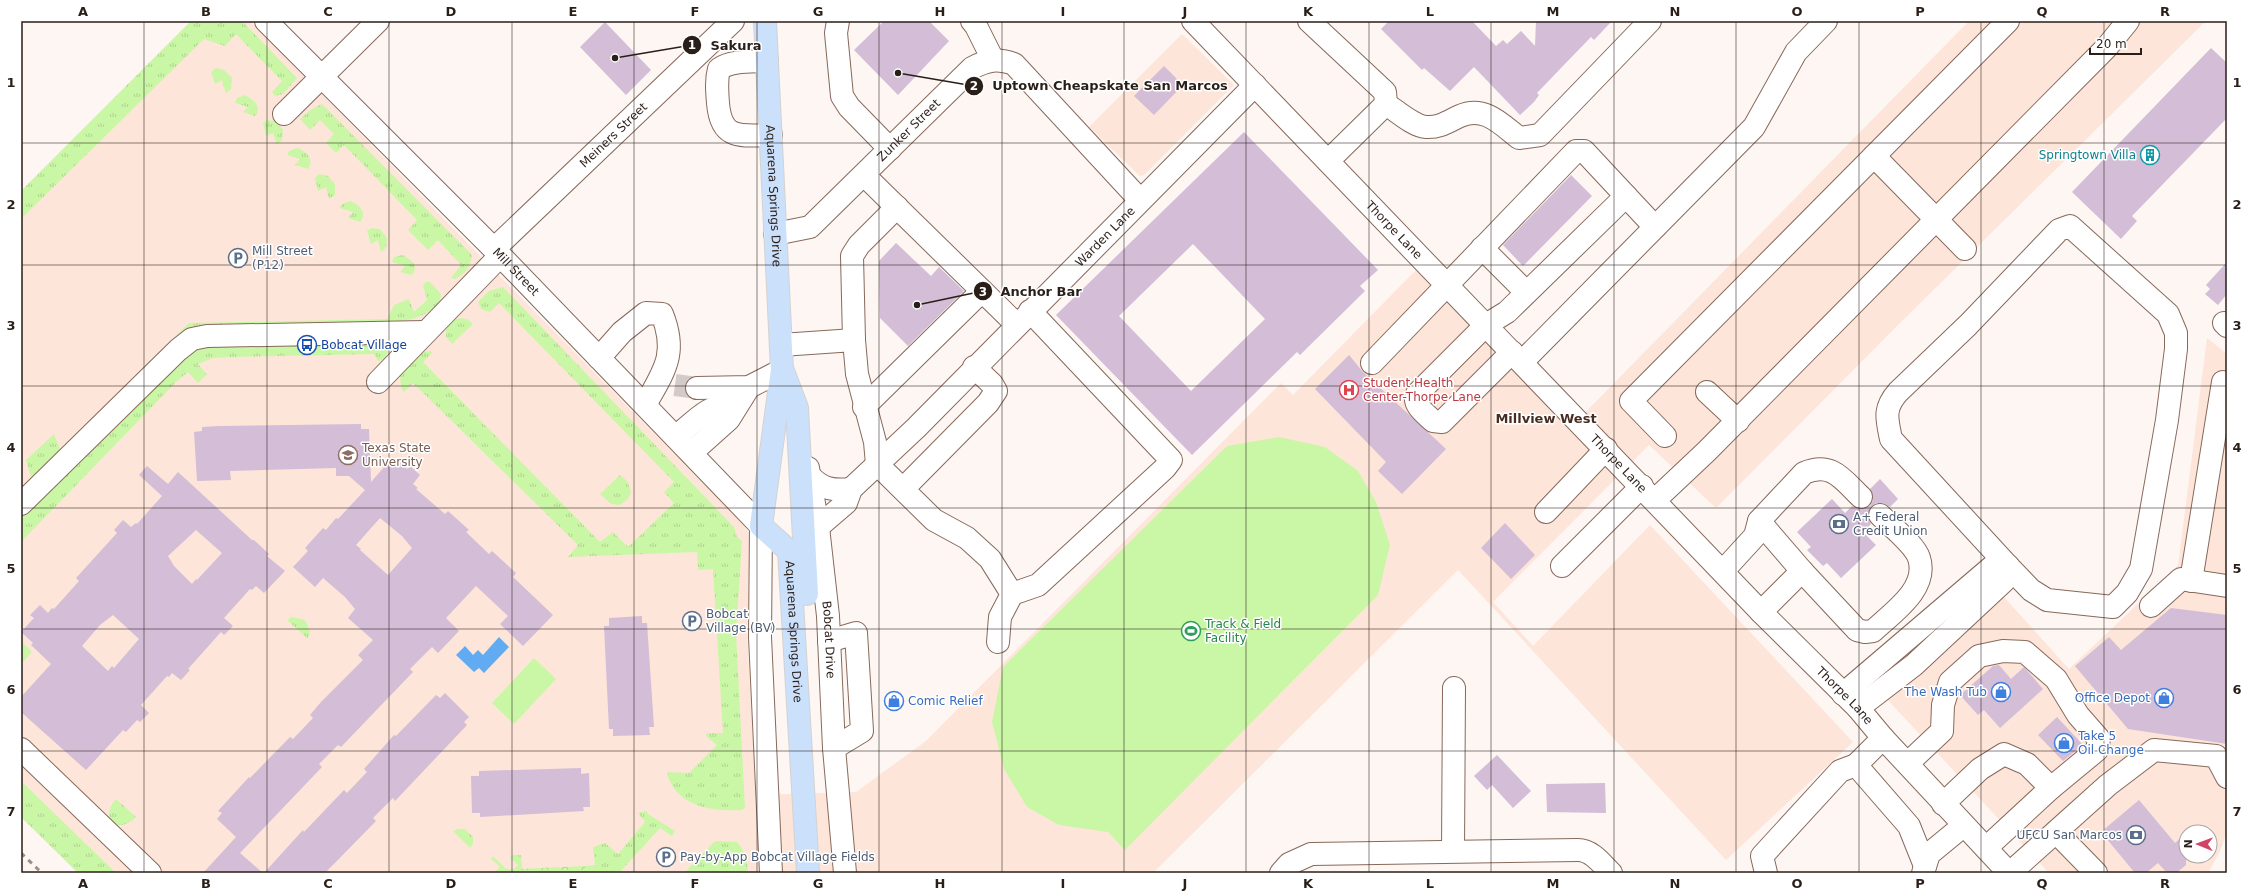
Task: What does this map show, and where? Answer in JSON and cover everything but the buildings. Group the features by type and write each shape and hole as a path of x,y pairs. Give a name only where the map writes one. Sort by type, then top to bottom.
{"main road":[{"name":"Aquarena Springs Drive","path":"765,21 782,370 762,526 789,551 800,714 808,873"},
{"name":"Aquarena Springs Drive","path":"782,370 797,408 809,646 800,714"}],"street":[{"name":"Mill Street","path":"266,21 321,78 497,253 762,526"},
{"path":"284,114 378,21"},
{"name":"Meiners Street","path":"378,382 497,253 733,21"},
{"path":"838,21 836,32 842,96 849,107 890,148"},
{"path":"972,21 993,60"},
{"name":"Thorpe Lane","path":"1193,21 1724,571 1761,612 1851,701 1883,738 1908,763 1943,804 2009,873"},
{"path":"1309,21 1385,92 1386,104"},
{"path":"1386,104 1424,127 1439,126 1462,115 1482,113 1493,116 1520,138 1540,135 1650,21"},
{"path":"1626,196 1507,312 1486,325 1417,394 1415,398 1416,404 1433,422 1442,422 1517,357 1655,227 1754,127 1796,52 1826,21"},
{"path":"1665,436 1631,401 2008,21"},
{"path":"1562,566 1648,493 1738,421 2107,47 2128,21"},
{"path":"697,55 719,69"},
{"name":"Zunker Street","path":"775,234 810,226 972,68 983,62 993,60 1003,60 1014,64 1140,200"},
{"path":"719,69 730,64 767,62"},
{"path":"719,69 717,94 720,119 723,126 737,135 771,135"},
{"name":"Warden Lane","path":"818,527 846,503 851,489 1255,85"},
{"path":"1328,161 1386,104"},
{"path":"1372,362 1576,151 1584,152 1655,227"},
{"path":"1874,156 1965,249"},
{"path":"864,175 982,291 1023,318 1171,460 1165,468 1038,585 1012,594 1000,617 998,642"},
{"path":"897,207 859,245 852,256 854,340 857,374 864,407 875,442 877,464 934,520 967,538 990,559 1012,594"},
{"path":"2070,226 2168,314 2176,333 2176,349 2167,420 2141,569 2127,593 2113,607 2106,608 2047,600 2035,593 2008,566 1891,439 1886,414 1890,402 1898,392 1968,325 2059,230 2070,226"},
{"path":"1482,248 1526,292"},
{"path":"864,407 982,291"},
{"path":"599,358 622,332 646,313 662,314 670,331 669,350 665,369 667,383 645,405"},
{"path":"21,504 178,350 192,339 207,336 425,332"},
{"path":"781,345 854,340"},
{"path":"903,489 988,403 996,391 992,384 974,367"},
{"path":"676,437 705,411 743,395 782,370"},
{"path":"2191,581 2220,443 2223,382 2227,383"},
{"path":"697,388 743,395"},
{"path":"1707,392 1738,421"},
{"path":"692,453 729,419 743,395"},
{"name":"Bobcat Drive","path":"797,408 818,527 829,641 834,748 845,873"},
{"path":"1546,512 1606,449"},
{"path":"1724,571 1755,536 1759,521 1804,473 1813,469 1833,470 1861,497"},
{"path":"809,475 822,487 832,490 851,489"},
{"path":"1759,521 1802,571 1857,630 1866,632 1873,631 1908,599 1921,576 1919,558 1913,548 1880,515"},
{"path":"762,526 760,637 771,873"},
{"path":"1851,701 1914,665 2004,581 2008,566"},
{"path":"1761,612 1802,571"},
{"path":"2151,606 2181,580 2227,586"},
{"path":"829,641 856,633 862,731 834,748"},
{"path":"1908,763 1942,731 1943,705 1950,682 1979,656 2003,651 2025,652 2056,678 2078,714 2099,739 2097,750 2051,788 1986,848"},
{"path":"1453,851 1454,688"},
{"path":"1766,873 1762,856 1840,771 1856,765 1883,738"},
{"path":"21,749 150,873"},
{"path":"2009,873 2108,785 2154,750 2216,756 2227,777"},
{"path":"1943,804 1980,770 2004,754 2027,764 2051,788"},
{"path":"1856,765 1909,826 1924,870"},
{"path":"1924,870 1929,854 1964,826"},
{"path":"2056,832 2096,873"},
{"path":"1281,873 1289,864 1310,854 1584,850 1611,873"}],"shaded area":[{"name":"Texas State University","path":"191,21 250,21 744,525 753,540 747,632 756,795 856,792 926,741 1281,383 1293,395 1416,270 1570,428 1969,21 2206,21 1898,325 1716,508 1649,445 1493,602 1533,646 1650,525 1853,742 1726,860 1458,570 1153,873 78,873 21,817 21,191"},
{"path":"1182,34 1234,85 1144,175 1140,176 1089,127"},
{"path":"2207,338 2227,354 2227,832 2218,855 2218,824 2178,824 2178,864 2213,864 2208,873 2049,873 1885,697 2003,596 2069,669 2178,566"}],"green space":[{"path":"191,21 242,21 297,78 283,94 275,96 272,92 282,81 236,34 225,46 204,39 21,219 21,191"},
{"path":"216,68 224,70 232,78 231,89 226,93 222,80 215,84 211,72"},
{"path":"245,95 254,101 257,106 258,109 255,116 243,112 248,107 235,103 237,98"},
{"path":"322,104 472,255 469,267 462,275 455,279 451,278 461,265 438,240 428,250 408,230 417,220 344,145 336,153 326,143 334,134 320,120 310,130 300,119 310,110"},
{"path":"267,120 276,121 283,130 282,140 277,145 273,133 266,136 263,123"},
{"path":"297,148 304,151 310,159 308,169 295,165 300,159 287,155 289,151"},
{"path":"319,174 328,176 335,184 335,195 329,199 326,187 318,191 315,178"},
{"path":"350,201 356,204 363,212 360,222 348,218 353,212 340,208 342,204"},
{"path":"371,228 380,229 387,238 386,248 381,252 378,240 371,244 367,231"},
{"path":"402,255 411,260 413,263 415,268 412,275 400,272 405,266 392,262 394,257"},
{"path":"426,282 430,282 441,294 440,302 429,312 404,321 389,323 217,326 21,492 21,487 31,477 26,460 54,434 60,449 189,323 387,319 394,305 409,299 414,312 427,300 423,285"},
{"path":"503,287 734,527 737,537 742,541 736,633 745,808 741,810 718,810 707,808 686,799 677,793 667,772 689,773 717,745 706,736 707,733 723,733 713,569 698,570 697,552 568,557 578,545 413,383 404,392 401,388 400,375 422,352 431,351 432,353 423,362 600,542 613,532 628,547 674,503 664,492 674,482 499,303 490,312 481,309 478,302 489,291"},
{"path":"460,318 467,319 473,324 452,344 446,337 446,330 450,321"},
{"path":"387,341 388,348 386,357 378,361 374,354 228,357 213,358 198,364 207,374 198,383 188,372 176,382 21,542 21,516 196,347"},
{"name":"Track & Field Facility","path":"1279,437 1325,447 1358,471 1376,502 1390,545 1378,595 1125,850 1108,832 1059,825 1027,807 1004,769 992,722 1003,667 1227,446"},
{"path":"620,475 628,482 631,492 628,499 620,505 611,504 600,494"},
{"path":"292,617 305,620 310,631 308,639 287,620"},
{"path":"21,641 32,652 21,664"},
{"path":"534,658 556,679 514,724 492,703"},
{"path":"21,781 116,873 78,873 21,817"},
{"path":"116,799 136,817 122,825 117,825 112,822 109,812"},
{"path":"647,811 648,814 675,831 672,836 660,828 619,873 585,873 585,866 595,865 593,847 605,843 618,854 645,822 638,813"},
{"path":"457,829 465,829 473,837 473,844 470,848 453,831"},
{"path":"715,841 737,842 747,856 748,873 684,873"},
{"path":"512,855 521,855 522,869 497,870 500,867 491,859 493,856 506,869 514,869 518,865 510,858"},
{"path":"585,866 585,873 494,873 497,870"}],"water":[{"path":"499,637 509,647 484,673 479,668 474,672 456,655 465,646 473,655 478,650 483,655"}],"tunnel":[{"path":"675,385 697,388"}],"railway":[{"path":"21,853 42,873"}],"place":[{"name":"Sakura","path":"615,58"},
{"name":"Uptown Cheapskate San Marcos","path":"898,73"},
{"name":"Springtown Villa","path":"2150,155"},
{"name":"Mill Street (P12)","path":"238,258"},
{"name":"Anchor Bar","path":"917,305"},
{"name":"Bobcat Village","path":"307,345"},
{"name":"Student Health Center-Thorpe Lane","path":"1349,390"},
{"name":"Texas State University","path":"348,455"},
{"name":"A+ Federal Credit Union","path":"1839,524"},
{"name":"Bobcat Village (BV)","path":"692,621"},
{"name":"Track & Field Facility","path":"1191,631"},
{"name":"The Wash Tub","path":"2001,692"},
{"name":"Office Depot","path":"2164,698"},
{"name":"Comic Relief","path":"894,701"},
{"name":"Take 5 Oil Change","path":"2064,743"},
{"name":"UFCU San Marcos","path":"2136,835"},
{"name":"Pay-by-App Bobcat Village Fields","path":"666,857"}],"district":[{"name":"Millview West","path":"1546,418"}]}
